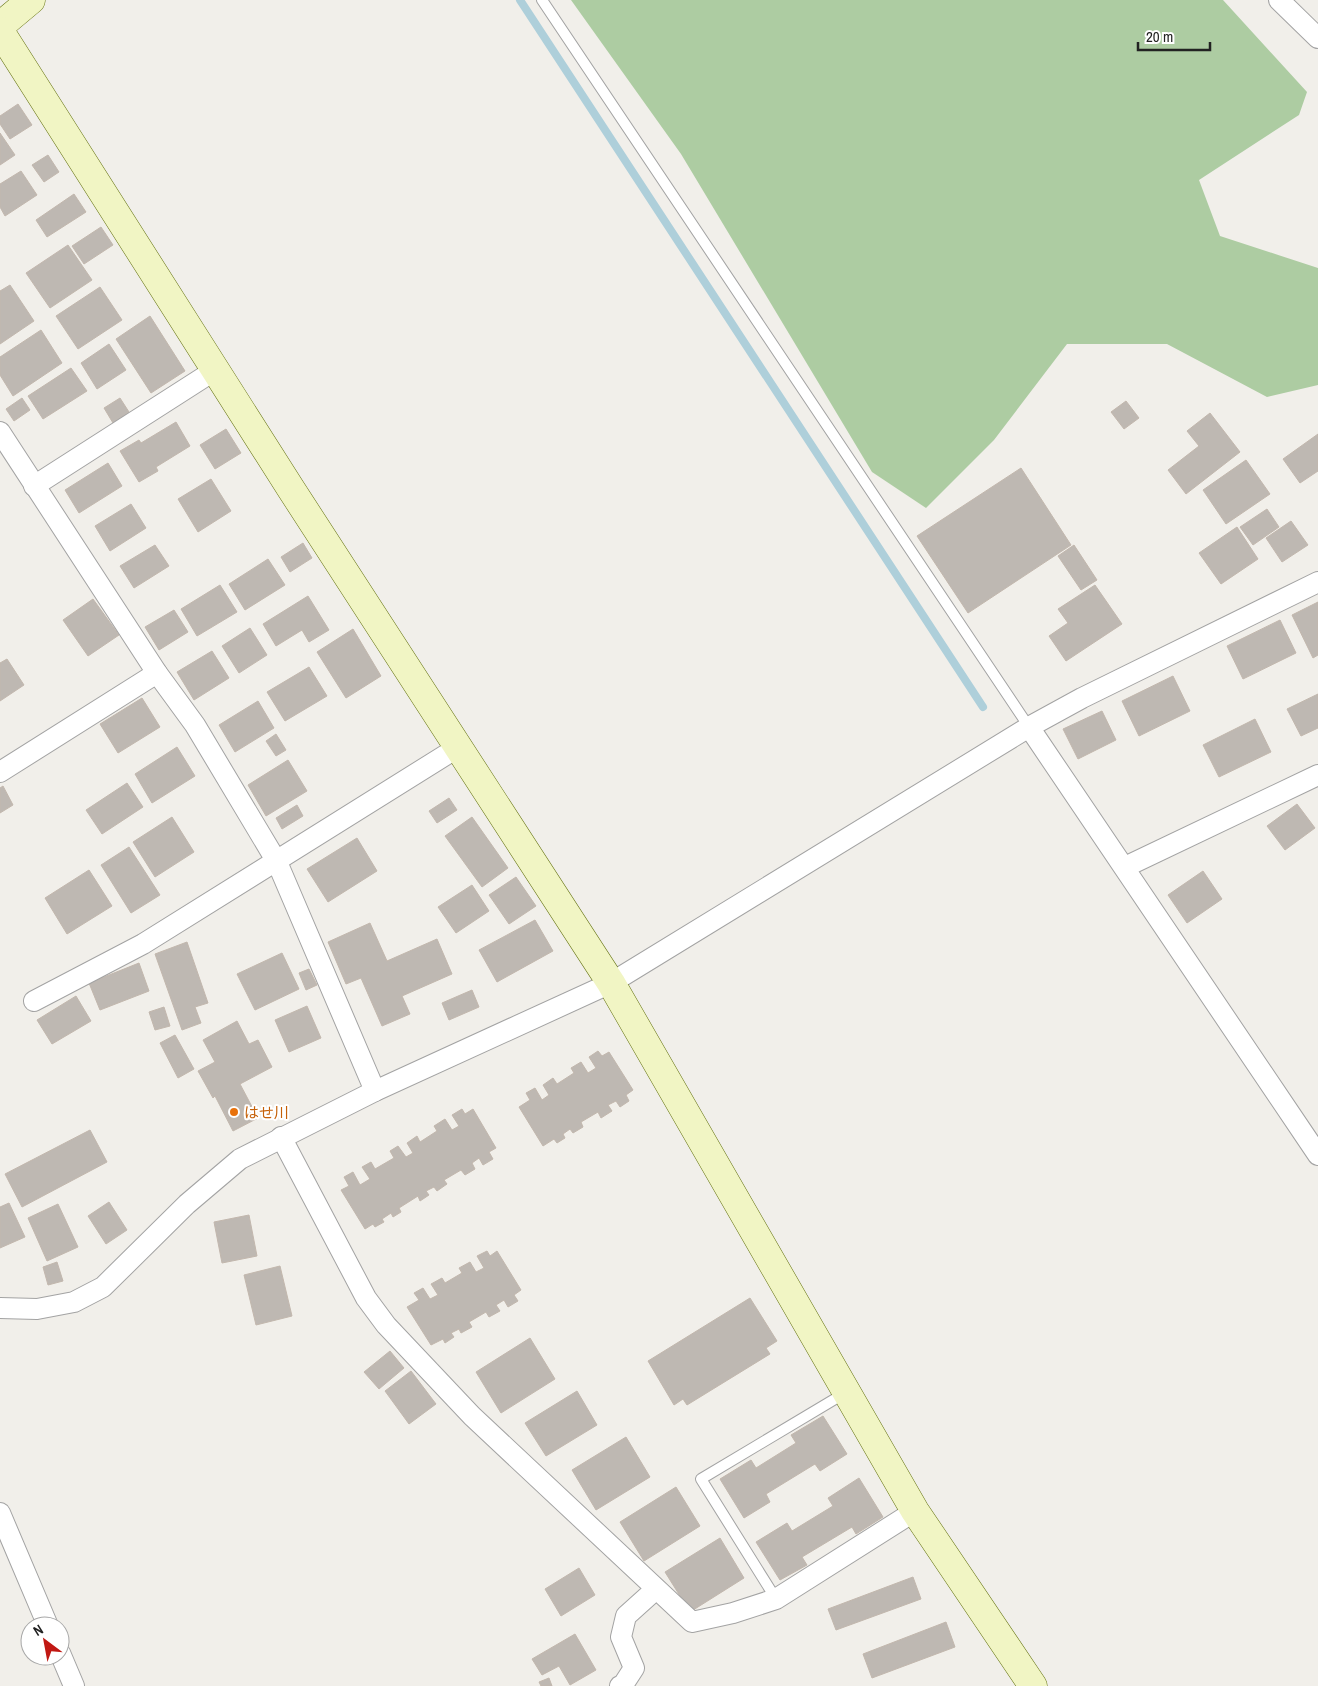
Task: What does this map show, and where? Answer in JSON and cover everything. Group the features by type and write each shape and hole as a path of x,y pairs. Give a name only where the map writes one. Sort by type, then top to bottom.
{"street":[{"path":"0,26 31,0"},
{"path":"1279,0 1318,38"},
{"path":"0,32 612,983 915,1511 1033,1686"},
{"path":"34,486 216,370"},
{"path":"0,432 156,673 195,725 277,862 375,1091"},
{"path":"0,1308 37,1309 74,1302 103,1287 186,1204 240,1159 375,1091 612,983 1029,727 1082,698 1318,582"},
{"path":"0,772 156,673"},
{"path":"1029,727 1318,1155"},
{"path":"34,1002 143,944 460,746"},
{"path":"1125,867 1318,775"},
{"path":"281,1137 366,1298 386,1325 472,1416 692,1622 733,1613 776,1599 915,1511"},
{"path":"0,1512 44,1616"},
{"path":"620,1686 623,1685 634,1668 621,1638 626,1616 656,1589"},
{"path":"66,1666 74,1686"}],"lane":[{"path":"542,0 1029,727"},
{"path":"776,1599 701,1479 846,1393"}],"green space":[{"path":"571,0 1223,0 1307,92 1299,115 1199,180 1220,236 1318,268 1318,385 1267,397 1167,344 1067,344 994,440 926,508 872,472 681,154"}],"building":[{"path":"18,104 32,125 10,139 0,124 0,116"},
{"path":"0,133 15,155 0,165"},
{"path":"48,155 59,172 44,182 32,165"},
{"path":"21,171 37,195 5,216 0,207 0,184"},
{"path":"74,194 86,212 47,237 36,220"},
{"path":"101,227 113,245 84,264 72,246"},
{"path":"68,245 92,280 50,308 26,273"},
{"path":"10,285 34,321 0,344 0,291"},
{"path":"100,287 122,320 78,349 56,316"},
{"path":"150,316 185,371 151,393 116,339"},
{"path":"41,330 62,363 13,396 0,375 0,357"},
{"path":"109,344 126,370 97,389 81,363"},
{"path":"71,368 87,391 43,419 28,396"},
{"path":"22,398 30,410 14,421 6,409"},
{"path":"120,398 129,412 113,423 104,408"},
{"path":"1126,401 1139,418 1124,429 1111,412"},
{"path":"1210,413 1240,452 1186,494 1168,470 1199,446 1187,431"},
{"path":"176,422 190,446 156,467 158,471 139,482 120,451 139,440 141,443"},
{"path":"226,429 241,453 215,469 200,445"},
{"path":"1318,434 1318,471 1300,483 1283,459"},
{"path":"1246,460 1270,494 1226,524 1203,490"},
{"path":"108,463 122,486 79,513 65,490"},
{"path":"1021,468 1071,545 968,613 917,536"},
{"path":"211,479 231,511 198,532 178,499"},
{"path":"131,504 146,528 110,551 95,526"},
{"path":"1267,509 1279,527 1253,545 1240,527"},
{"path":"1291,521 1308,545 1282,562 1266,538"},
{"path":"1237,527 1258,559 1221,584 1199,553"},
{"path":"303,543 312,558 290,572 281,557"},
{"path":"155,545 169,566 134,588 120,566"},
{"path":"1074,545 1097,580 1081,590 1058,556"},
{"path":"268,559 285,585 245,610 229,584"},
{"path":"220,585 237,612 197,636 181,609"},
{"path":"1095,585 1122,624 1066,661 1049,636 1068,623 1058,609"},
{"path":"308,596 329,630 309,642 302,630 276,646 263,624"},
{"path":"93,599 119,635 88,656 63,620"},
{"path":"1318,602 1318,655 1313,658 1292,615"},
{"path":"174,610 188,632 159,650 145,627"},
{"path":"1280,620 1296,653 1243,679 1227,646"},
{"path":"250,628 267,655 239,673 222,646"},
{"path":"353,629 381,676 346,698 317,652"},
{"path":"212,651 229,678 194,700 177,672"},
{"path":"7,659 24,685 0,701 0,663"},
{"path":"309,667 327,696 285,721 267,692"},
{"path":"1173,676 1190,711 1139,736 1122,701"},
{"path":"1318,694 1318,728 1301,736 1287,709"},
{"path":"142,698 160,727 118,753 100,724"},
{"path":"258,701 274,728 235,752 219,725"},
{"path":"1102,711 1116,740 1078,759 1063,729"},
{"path":"1255,719 1271,752 1219,777 1203,745"},
{"path":"276,734 286,750 276,756 266,741"},
{"path":"177,747 195,776 152,803 135,774"},
{"path":"288,760 307,791 266,816 248,785"},
{"path":"127,783 143,807 102,834 86,810"},
{"path":"3,786 13,805 0,813 0,788"},
{"path":"449,798 457,810 437,823 429,811"},
{"path":"1297,804 1315,828 1285,850 1267,826"},
{"path":"297,805 303,816 282,829 276,818"},
{"path":"172,817 194,852 155,877 133,842"},
{"path":"472,817 508,868 482,887 445,836"},
{"path":"357,838 377,871 328,902 307,869"},
{"path":"129,847 160,895 131,913 101,865"},
{"path":"89,870 112,906 67,934 45,898"},
{"path":"1203,871 1222,899 1187,923 1168,895"},
{"path":"516,877 536,906 509,924 489,895"},
{"path":"472,885 489,911 456,933 438,907"},
{"path":"535,920 553,951 497,982 479,950"},
{"path":"370,923 387,961 437,939 452,974 402,996 410,1014 382,1026 361,978 346,984 328,942"},
{"path":"187,942 208,1003 195,1007 201,1023 182,1030 155,954"},
{"path":"282,953 299,989 255,1010 237,974"},
{"path":"139,963 149,991 100,1010 89,983"},
{"path":"309,969 317,985 306,990 299,973"},
{"path":"472,990 479,1007 449,1020 442,1003"},
{"path":"76,996 91,1021 52,1044 37,1020"},
{"path":"307,1006 321,1038 289,1052 275,1020"},
{"path":"164,1007 170,1026 155,1030 149,1012"},
{"path":"237,1021 249,1044 258,1040 272,1067 240,1084 258,1118 233,1131 215,1096 213,1098 198,1071 215,1062 203,1040"},
{"path":"175,1035 194,1069 178,1078 160,1043"},
{"path":"598,1051 602,1056 609,1052 633,1090 626,1095 629,1101 620,1107 616,1101 608,1105 612,1111 601,1118 598,1112 581,1122 583,1127 573,1133 570,1129 563,1134 565,1138 557,1143 554,1139 543,1146 519,1107 530,1100 526,1093 535,1088 542,1100 549,1095 543,1085 553,1078 557,1084 574,1073 571,1068 581,1062 588,1073 596,1068 589,1057"},
{"path":"462,1109 465,1114 473,1109 496,1148 489,1152 493,1159 483,1165 479,1158 472,1163 475,1169 465,1175 461,1170 444,1180 447,1184 437,1191 434,1187 426,1191 429,1195 420,1201 418,1196 399,1208 401,1212 393,1217 391,1213 382,1219 384,1222 375,1227 373,1224 365,1229 341,1190 349,1186 344,1177 353,1172 360,1185 370,1179 362,1167 371,1162 375,1169 394,1158 390,1151 398,1146 406,1157 413,1153 407,1143 417,1136 420,1142 437,1131 434,1126 445,1119 452,1130 459,1126 452,1115"},
{"path":"90,1130 107,1162 22,1207 5,1174"},
{"path":"109,1202 127,1230 106,1244 88,1216"},
{"path":"9,1203 25,1237 0,1248 0,1207"},
{"path":"58,1204 78,1247 47,1261 28,1218"},
{"path":"249,1215 257,1256 222,1263 214,1222"},
{"path":"487,1251 490,1256 497,1251 521,1290 514,1295 518,1301 508,1307 504,1300 496,1305 500,1311 489,1317 486,1312 469,1322 472,1327 461,1333 459,1329 451,1333 454,1337 445,1343 443,1339 431,1345 407,1307 419,1300 414,1293 423,1288 430,1299 438,1295 431,1284 442,1278 445,1283 462,1273 459,1268 470,1262 476,1272 484,1268 477,1256"},
{"path":"57,1262 63,1281 48,1285 43,1267"},
{"path":"280,1266 292,1316 256,1325 244,1275"},
{"path":"750,1298 777,1341 766,1348 770,1354 687,1405 683,1399 674,1405 648,1361"},
{"path":"530,1338 555,1379 501,1413 476,1372"},
{"path":"390,1351 404,1368 379,1389 364,1372"},
{"path":"411,1371 436,1404 409,1424 385,1391"},
{"path":"577,1391 597,1425 546,1456 525,1423"},
{"path":"823,1416 847,1454 820,1471 815,1464 766,1494 770,1502 744,1518 720,1479 751,1460 756,1468 796,1443 791,1435"},
{"path":"626,1437 650,1477 596,1510 572,1470"},
{"path":"859,1478 883,1517 856,1534 852,1527 802,1557 807,1565 780,1580 756,1542 787,1523 792,1531 833,1506 828,1498"},
{"path":"676,1487 700,1526 644,1561 620,1522"},
{"path":"720,1538 744,1578 690,1612 665,1572"},
{"path":"579,1568 595,1595 561,1616 545,1589"},
{"path":"913,1577 921,1599 836,1630 828,1609"},
{"path":"946,1622 955,1647 872,1678 863,1654"},
{"path":"575,1634 596,1670 570,1685 559,1666 542,1675 532,1659"},
{"path":"549,1678 552,1686 541,1686 539,1682"}],"waterway":[{"path":"520,0 983,707"}],"place":[{"name":"はせ川","path":"234,1112"}]}
